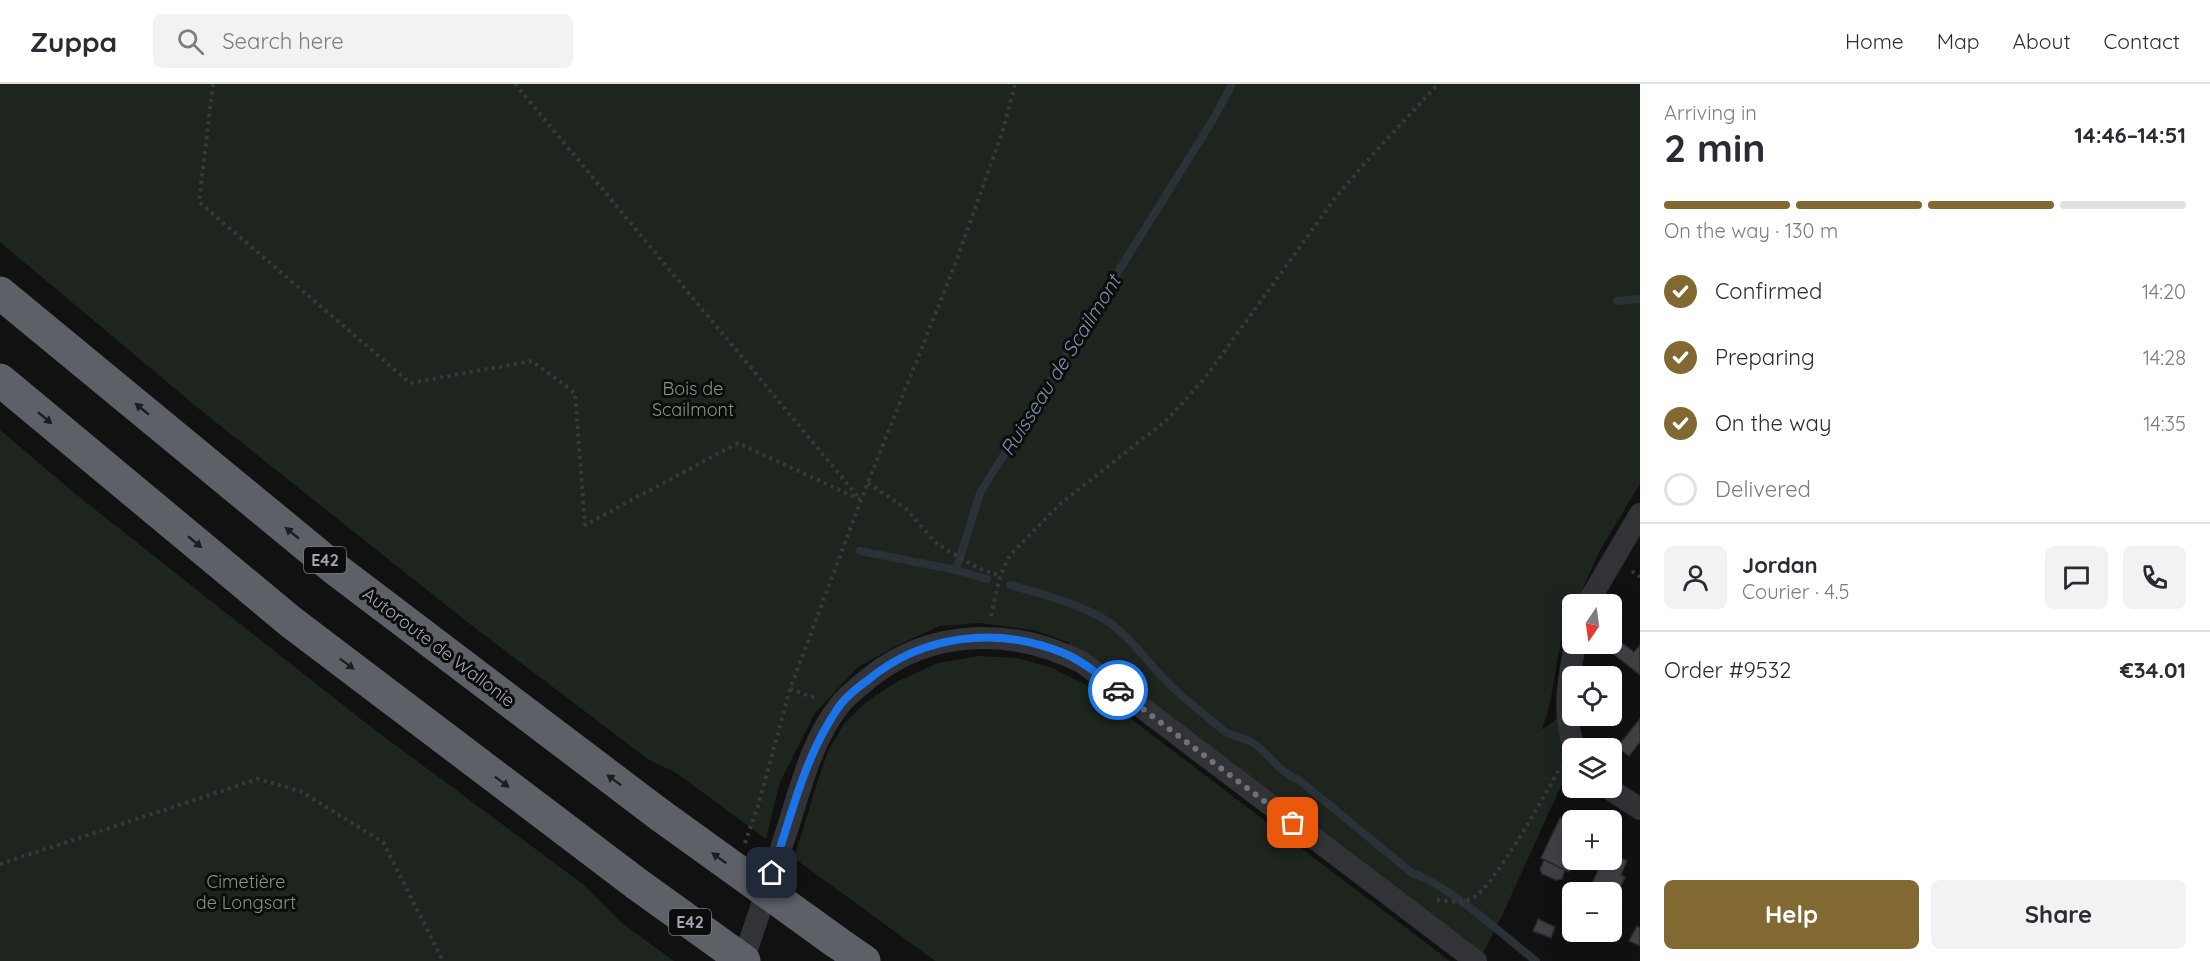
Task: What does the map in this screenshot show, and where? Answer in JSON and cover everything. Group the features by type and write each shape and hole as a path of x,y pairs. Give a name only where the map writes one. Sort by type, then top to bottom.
{"highway":[{"name":"Autoroute de Wallonie","path":"0,293 334,568 660,815 864,961"},
{"name":"E42","path":"0,380 291,622 637,884 744,961"}],"street":[{"path":"1593,594 1640,514"},
{"path":"744,961 803,777 819,738 839,706 885,666 911,652 938,642 964,638 1016,639 1061,652 1083,663 1476,961"},
{"path":"1571,738 1568,687 1573,654"},
{"path":"1622,797 1640,809"}],"path":[{"path":"213,84 199,202 410,383 532,361 575,393 585,525 738,443 861,500"},
{"path":"515,84 861,500"},
{"path":"742,850 758,806 790,689 861,500 954,267 1002,133 1015,84"},
{"path":"990,638 991,620 1000,576 1010,555 1060,504 1168,419 1206,378 1336,197 1438,84"},
{"path":"868,483 905,508 937,543 978,568 1000,576"},
{"path":"1435,900 1458,902 1472,898 1491,881 1562,767"},
{"path":"0,864 258,779 300,791 383,842 443,961"}],"green space":[{"name":"Bois de Scailmont","path":"0,84 1640,84 1640,484 1599,552 1580,594 1562,594 1562,636 1542,730 1562,715 1562,726 1569,726 1570,738 1562,738 1562,784 1479,961 1083,663 1068,642 1034,630 980,623 940,626 858,667 815,713 780,782 766,839 675,772 649,760 471,625 198,408 0,242"},
{"name":"Cimetière de Longsart","path":"0,430 78,496 367,724 584,885 623,924 674,961 0,961"},
{"path":"979,656 1017,658 1050,667 1085,684 1450,961 935,961 794,858 828,751 844,724 866,702 898,681 938,663"}],"building":[{"path":"1622,643 1634,652 1640,645 1640,675 1613,654 1622,654"},
{"path":"1640,719 1640,742 1629,756 1622,751 1622,741"},
{"path":"1560,818 1562,819 1562,868 1541,858"},
{"path":"1622,859 1627,861 1621,875 1625,877 1622,884 1593,882 1598,870 1622,870"},
{"path":"1544,860 1565,870 1562,879 1556,880 1542,874 1540,869"},
{"path":"1538,919 1555,927 1551,938 1533,931"},
{"path":"1637,926 1640,928 1640,946 1629,941"}],"waterway":[{"name":"Ruisseau de Scailmont","path":"860,551 956,570 980,493 1214,118 1232,84"},
{"path":"1617,301 1640,299"},
{"path":"956,570 987,579"},
{"path":"1010,585 1070,603 1114,626 1172,687 1224,731 1253,743 1281,769 1299,780 1412,873 1427,879 1476,912 1536,961"}],"way so far":[{"path":"1118,690 1293,823"}],"route":[{"path":"772,873 803,777 819,738 839,706 885,666 911,652 938,642 964,638 1016,639 1061,652 1083,663 1118,690"}]}
